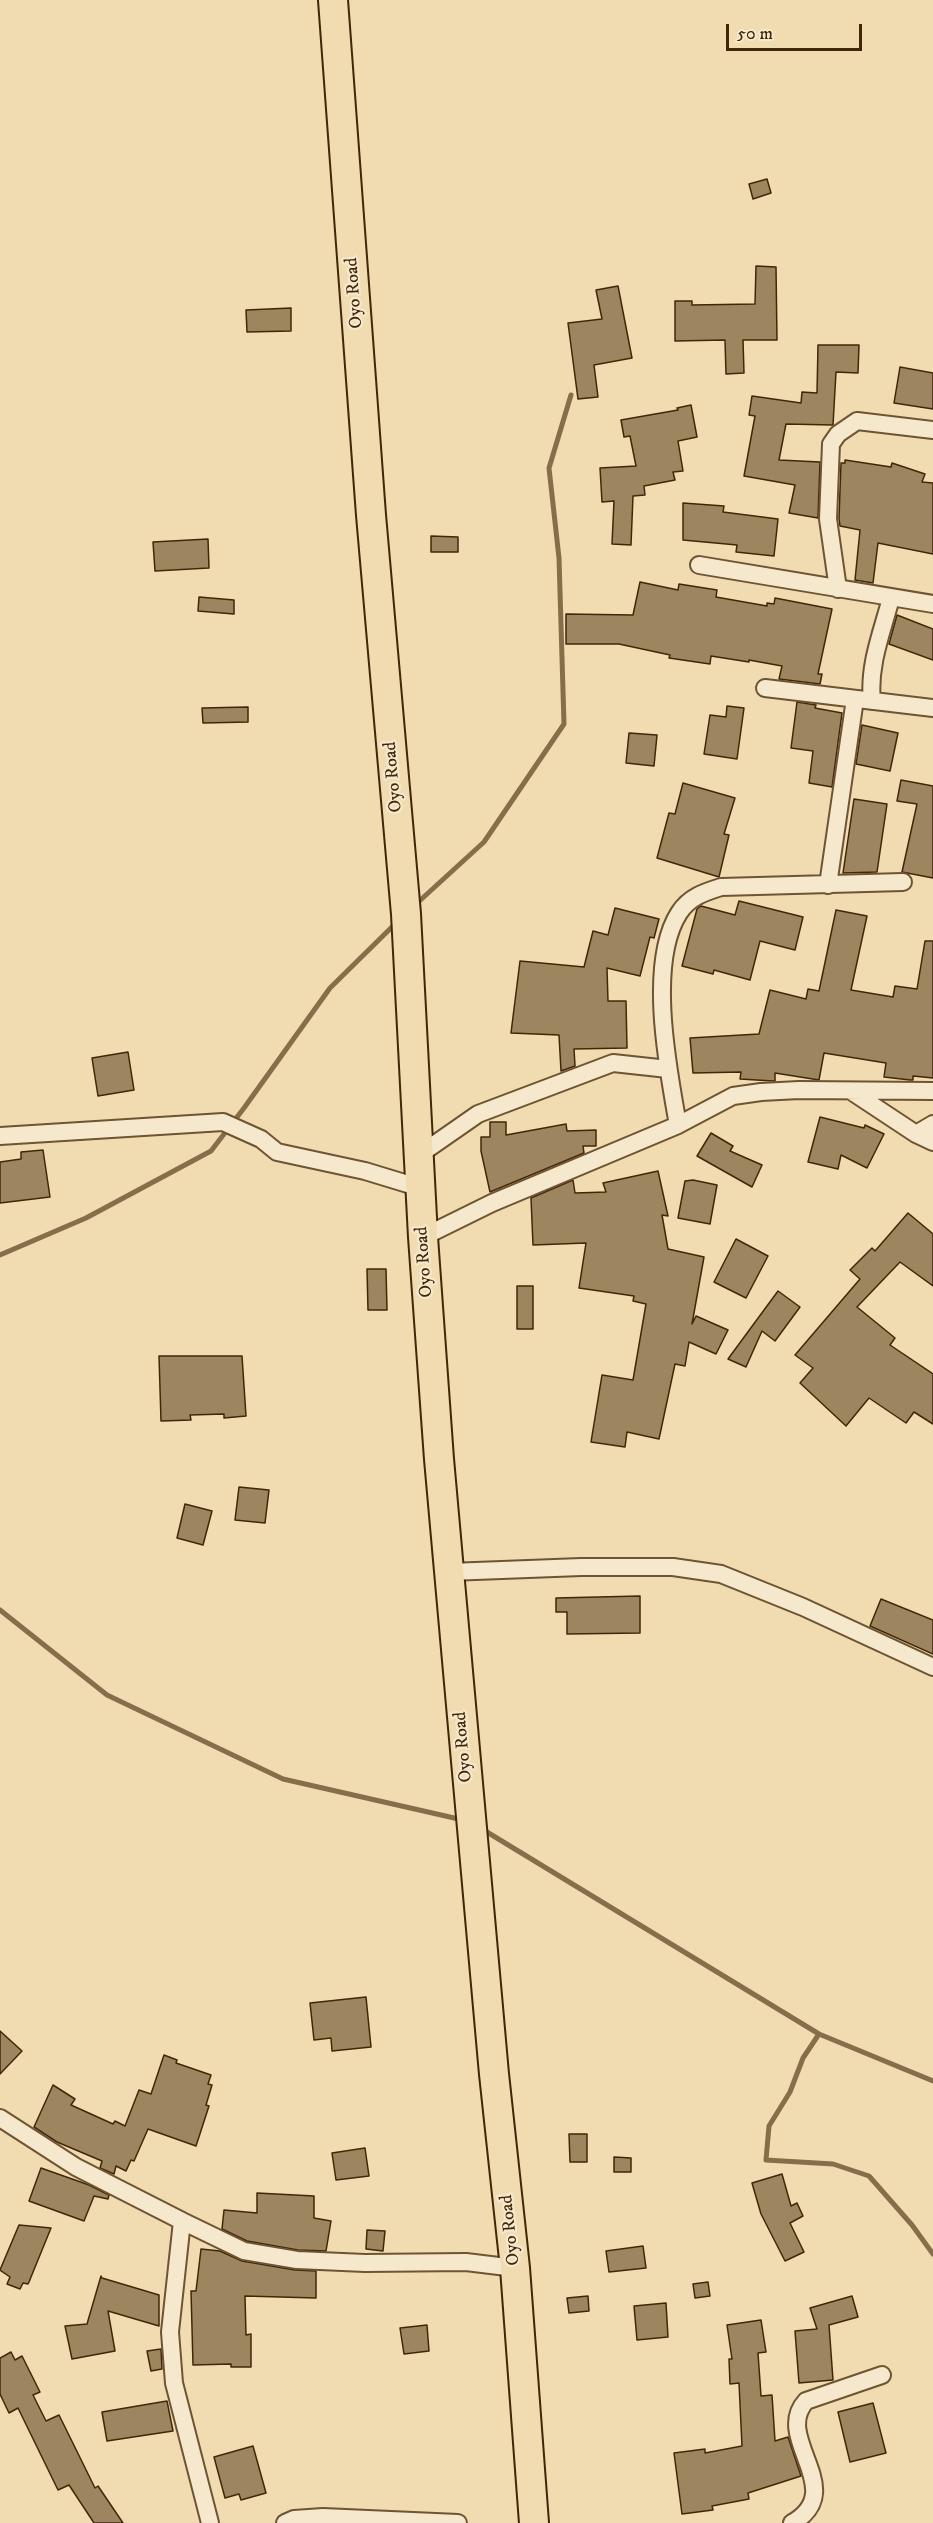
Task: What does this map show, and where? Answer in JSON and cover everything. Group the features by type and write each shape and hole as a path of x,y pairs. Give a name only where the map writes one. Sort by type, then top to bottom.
{"highway":[{"name":"Oyo Road","path":"333,0 371,515 406,914 423,1237 439,1459 483,1959 515,2268 534,2523"}],"street":[{"path":"838,589 828,519 831,444 838,434 857,421 933,430"},
{"path":"699,565 933,604"},
{"path":"828,885 863,700 870,685 874,659 891,598"},
{"path":"765,688 933,708"},
{"path":"678,1125 668,1069 662,1008 665,962 670,936 680,913 697,895 721,887 903,882"},
{"path":"419,1155 478,1114 613,1063 668,1069"},
{"path":"423,1237 492,1203 678,1125 733,1096 789,1090 933,1092"},
{"path":"851,1091 916,1134 933,1142"},
{"path":"0,1136 223,1122 261,1139 277,1152 365,1172 421,1188"},
{"path":"916,1134 933,1124"},
{"path":"449,1572 581,1567 672,1567 721,1574 803,1607 933,1667"},
{"path":"0,2118 76,2168 244,2251 297,2260 365,2263 466,2262 515,2268"},
{"path":"182,2221 170,2332 174,2383 210,2523"},
{"path":"792,2523 808,2511 814,2499 814,2482 797,2429 796,2418 800,2408 806,2401 882,2375"},
{"path":"285,2523 294,2519 323,2517 458,2523"}],"building":[{"path":"767,179 771,193 753,199 749,184"},
{"path":"756,266 776,267 777,340 743,340 744,373 726,374 725,340 675,341 675,301 692,301 692,305 755,304"},
{"path":"618,286 632,358 594,365 598,397 578,399 568,323 602,319 596,290"},
{"path":"291,308 291,331 247,332 246,310"},
{"path":"818,345 859,345 858,373 836,372 833,425 786,424 779,460 820,462 818,518 789,513 795,485 744,476 755,416 749,415 752,396 801,403 802,392 817,393"},
{"path":"900,367 933,373 933,409 894,403"},
{"path":"691,405 697,437 678,441 683,471 673,472 675,480 644,486 645,495 633,496 631,545 612,544 614,501 602,502 600,468 636,466 630,436 624,437 621,420 678,410 677,408"},
{"path":"845,460 891,467 892,463 925,474 922,482 933,483 933,554 878,543 873,583 855,580 860,530 840,526 839,518 841,463 845,463"},
{"path":"683,503 724,506 723,512 778,519 774,556 736,552 737,545 683,540"},
{"path":"431,536 458,537 458,552 431,552"},
{"path":"208,539 209,568 155,571 153,542"},
{"path":"640,582 678,590 679,584 717,590 716,597 767,606 767,603 774,604 775,598 832,609 818,674 822,674 820,684 779,679 782,666 749,660 749,662 711,656 710,664 669,658 670,655 619,644 566,644 566,614 633,615"},
{"path":"199,597 234,600 234,614 198,611"},
{"path":"897,615 933,629 933,660 889,644"},
{"path":"797,702 842,713 832,787 809,783 813,751 791,748"},
{"path":"727,706 744,708 737,759 704,754 710,715 726,717"},
{"path":"248,707 248,722 203,723 202,708"},
{"path":"862,725 898,733 890,771 856,764"},
{"path":"629,733 657,735 654,766 626,763"},
{"path":"901,780 933,786 933,878 902,872 917,804 897,801"},
{"path":"683,783 735,798 724,834 729,835 719,877 657,858 669,813 675,814"},
{"path":"854,799 887,804 877,872 843,873"},
{"path":"739,901 803,917 795,950 760,941 750,980 714,970 713,974 682,966 697,909 701,906 735,915"},
{"path":"615,908 659,919 654,938 650,937 640,976 607,968 608,1001 626,1001 627,1048 574,1049 575,1066 561,1071 559,1035 511,1033 520,961 584,967 593,931 608,935"},
{"path":"836,910 867,916 851,990 893,997 895,986 917,989 925,941 933,941 933,1078 913,1076 913,1080 910,1080 884,1077 886,1063 824,1053 819,1080 775,1073 775,1081 773,1081 740,1079 741,1072 693,1073 690,1038 759,1034 770,990 806,999 808,989 819,991"},
{"path":"128,1052 134,1090 98,1096 92,1058"},
{"path":"820,1117 864,1128 865,1125 884,1134 867,1168 841,1155 838,1169 808,1162"},
{"path":"490,1122 506,1122 506,1135 566,1124 567,1131 596,1130 596,1146 583,1146 584,1153 490,1192 481,1151 481,1137 490,1137"},
{"path":"711,1133 733,1146 730,1151 762,1165 752,1187 697,1156"},
{"path":"43,1150 50,1197 0,1203 0,1162 21,1159 21,1152"},
{"path":"658,1171 668,1216 662,1215 668,1249 704,1257 692,1324 696,1316 728,1330 716,1354 689,1342 685,1366 675,1364 659,1439 627,1432 625,1447 591,1442 602,1375 633,1380 646,1304 633,1301 634,1296 579,1288 586,1243 533,1245 531,1198 573,1180 575,1193 606,1192 603,1183"},
{"path":"693,1180 717,1185 710,1224 678,1218 685,1181"},
{"path":"908,1213 933,1234 933,1286 900,1262 857,1307 895,1338 890,1345 933,1374 933,1424 914,1412 906,1423 869,1398 846,1426 800,1383 813,1368 795,1355 860,1279 850,1270 872,1248 875,1251"},
{"path":"736,1239 768,1256 746,1298 714,1282"},
{"path":"367,1269 386,1269 387,1310 368,1310"},
{"path":"517,1286 533,1286 533,1329 517,1329"},
{"path":"778,1291 800,1307 775,1341 762,1331 746,1367 728,1359"},
{"path":"159,1356 242,1356 246,1416 224,1418 224,1414 190,1415 191,1420 161,1421"},
{"path":"239,1487 269,1490 265,1523 235,1520"},
{"path":"185,1504 212,1511 203,1545 177,1538"},
{"path":"640,1596 640,1633 567,1634 567,1612 556,1612 556,1598"},
{"path":"881,1599 933,1620 933,1654 870,1626"},
{"path":"366,1997 371,2047 332,2051 331,2038 314,2040 310,2003"},
{"path":"0,2031 22,2051 0,2074"},
{"path":"164,2055 177,2060 176,2063 211,2075 208,2084 212,2085 206,2105 209,2106 196,2146 148,2129 134,2161 131,2160 126,2171 116,2166 114,2174 100,2168 102,2161 57,2142 34,2127 53,2085 75,2099 71,2105 113,2124 115,2121 125,2126 139,2090 151,2094"},
{"path":"569,2134 587,2134 587,2162 570,2162"},
{"path":"365,2148 369,2176 336,2180 332,2153"},
{"path":"614,2157 631,2158 631,2172 614,2172"},
{"path":"41,2168 89,2185 109,2195 108,2199 94,2196 84,2221 29,2201"},
{"path":"782,2174 791,2206 797,2203 803,2216 790,2223 804,2252 785,2261 761,2214 752,2183"},
{"path":"257,2193 314,2196 314,2218 331,2221 326,2251 298,2250 247,2241 222,2229 224,2210 257,2213"},
{"path":"19,2225 51,2228 28,2284 23,2283 20,2289 7,2284 10,2277 0,2270"},
{"path":"367,2230 385,2231 383,2251 366,2249"},
{"path":"643,2246 646,2268 609,2272 606,2251"},
{"path":"201,2249 220,2251 242,2261 295,2270 316,2271 316,2298 245,2296 246,2335 251,2334 251,2367 231,2367 231,2364 193,2365 191,2291 196,2291"},
{"path":"101,2276 159,2295 159,2326 108,2311 115,2351 72,2359 65,2326 87,2324"},
{"path":"708,2282 710,2296 695,2298 693,2284"},
{"path":"588,2296 589,2311 569,2313 567,2298"},
{"path":"852,2296 858,2317 829,2325 833,2380 799,2383 795,2331 817,2329 810,2308"},
{"path":"666,2303 668,2337 637,2340 634,2306"},
{"path":"761,2320 766,2352 758,2353 761,2396 772,2395 775,2441 788,2437 801,2476 748,2493 749,2499 712,2506 713,2510 682,2514 674,2453 705,2449 705,2453 742,2446 739,2383 730,2384 729,2359 732,2359 727,2325"},
{"path":"427,2325 429,2351 404,2354 400,2328"},
{"path":"161,2349 162,2369 151,2371 147,2351"},
{"path":"11,2352 15,2360 22,2356 40,2392 33,2395 46,2421 59,2415 95,2488 98,2486 123,2523 94,2523 69,2485 58,2490 18,2408 9,2413 0,2394 0,2358"},
{"path":"167,2401 173,2431 107,2441 102,2412"},
{"path":"873,2403 886,2453 850,2462 838,2412"},
{"path":"253,2446 266,2493 241,2500 239,2494 225,2498 214,2457"}],"waterway":[{"path":"415,905 484,842 564,724 559,558 549,468 571,395"},
{"path":"0,1255 86,1218 211,1151 330,988 396,923"},
{"path":"0,1610 107,1695 283,1779 463,1820"},
{"path":"482,1829 819,2034 933,2081"},
{"path":"819,2034 803,2058 790,2092 769,2126 766,2160 833,2164 869,2176 912,2225 933,2254"}]}
